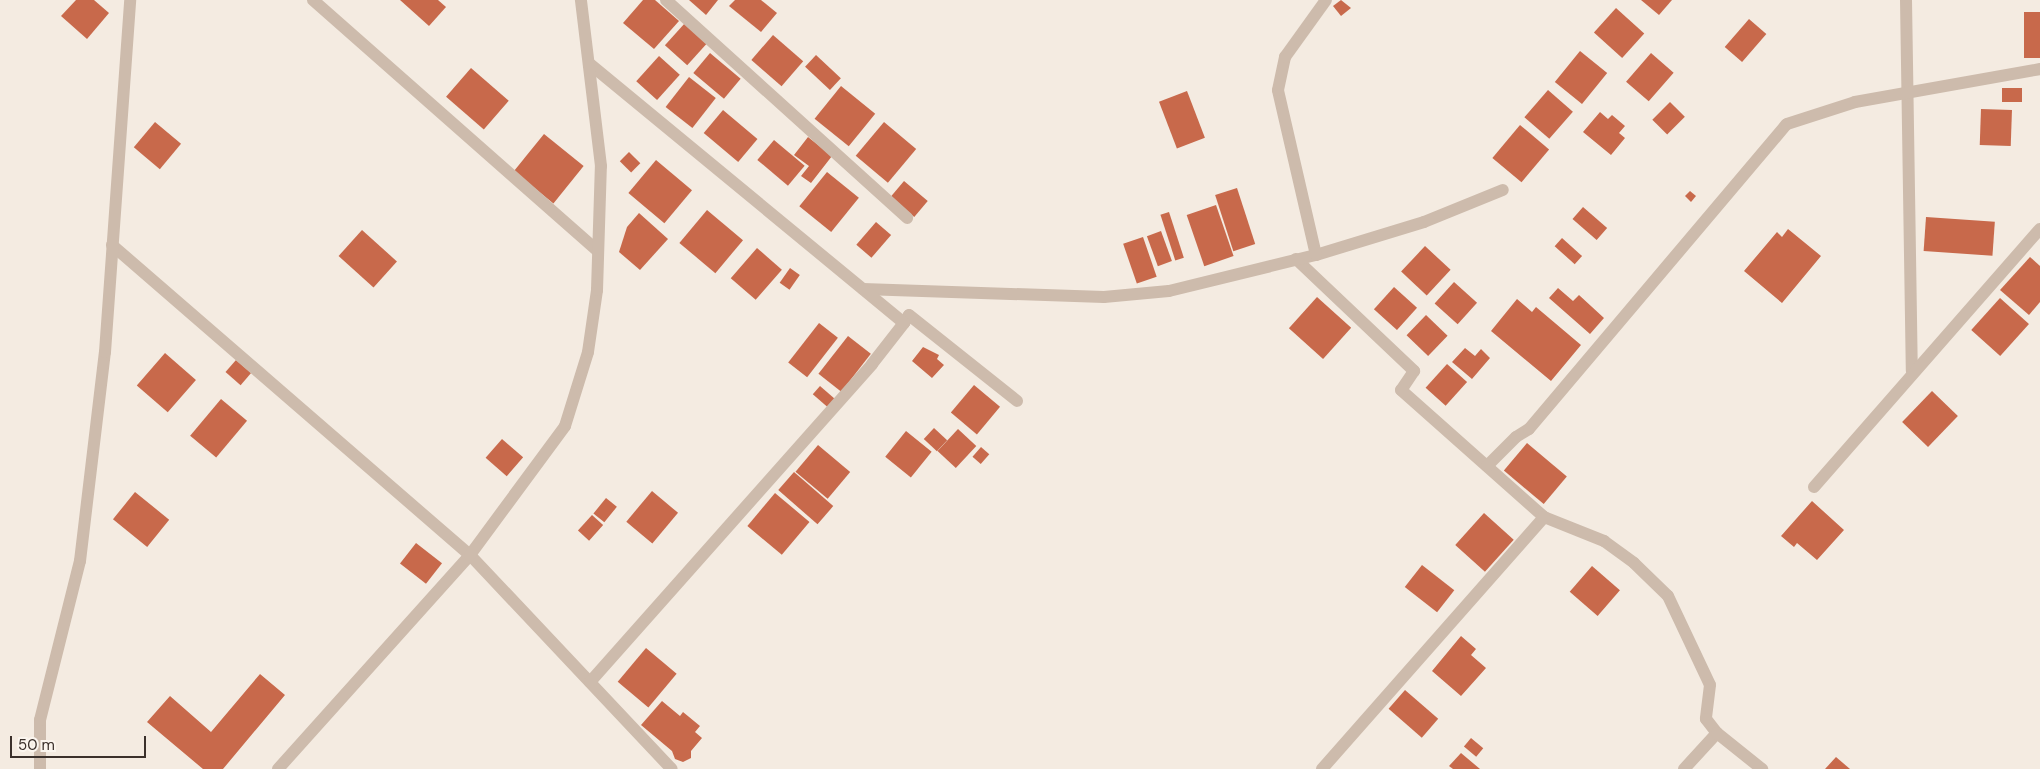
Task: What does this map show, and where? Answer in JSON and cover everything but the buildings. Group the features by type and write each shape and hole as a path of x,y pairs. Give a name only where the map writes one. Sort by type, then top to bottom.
{"street":[{"path":"40,769 40,720 80,560 105,352 130,0"},
{"path":"314,0 598,251"},
{"path":"278,769 470,555 564,426 588,352 597,290 602,166 591,66 581,0"},
{"path":"666,0 908,218"},
{"path":"1316,255 1278,90 1285,57 1326,0"},
{"path":"1906,0 1912,371"},
{"path":"591,66 904,323"},
{"path":"1487,466 1516,437 1529,429 1787,124 1854,102 1907,95 1927,88 2040,69"},
{"path":"864,289 1104,297 1169,292 1316,255 1424,222 1503,190"},
{"path":"1814,486 1912,371 2040,229"},
{"path":"112,245 470,555 672,769"},
{"path":"1296,259 1414,371 1400,390 1544,518 1604,541 1634,563 1668,596 1710,685 1706,719 1717,733 1762,769"},
{"path":"590,682 872,364 909,315 1017,401"},
{"path":"1322,769 1544,518"},
{"path":"1684,769 1717,733"}]}
